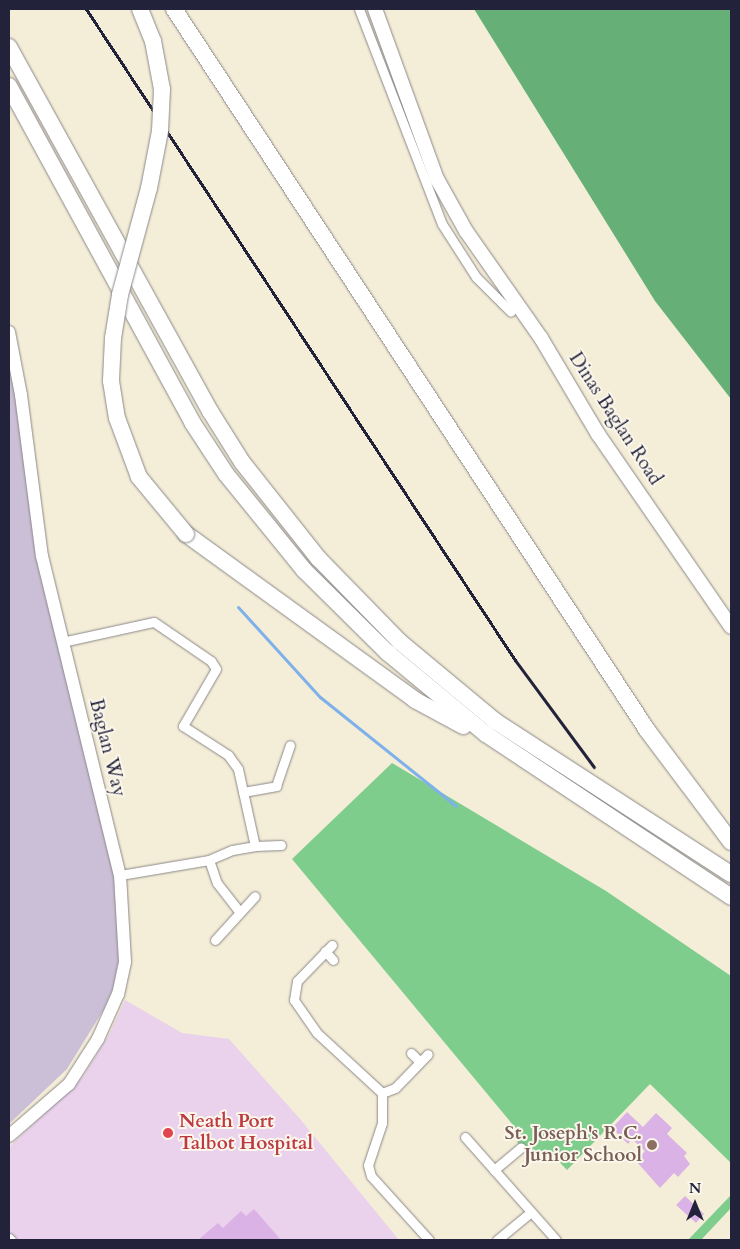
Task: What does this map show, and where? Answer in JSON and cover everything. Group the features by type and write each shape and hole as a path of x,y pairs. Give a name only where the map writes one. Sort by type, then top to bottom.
{"highway":[{"path":"140,9 152,42 162,89 160,131 149,188 120,295 111,381 117,418 139,477 186,534 415,700 533,765"},
{"path":"174,9 647,730 731,842"},
{"path":"9,47 210,411 242,462 319,559 400,642 496,721 731,874"},
{"path":"9,86 188,414 264,522 310,576 388,654 456,710 533,765 731,897"}],"main road":[{"name":"Dinas Baglan Road","path":"375,9 437,179 466,231 541,338 598,434 731,627"}],"street":[{"path":"359,9 442,224 476,277 511,312"},
{"name":"Baglan Way","path":"9,332 20,395 42,556 120,875 125,962 118,994 98,1040 69,1084 9,1136"},
{"path":"62,642 154,622 210,662 216,669 183,726 228,755 238,768 255,846"},
{"path":"243,792 276,786 290,745"},
{"path":"120,875 209,860 232,850 255,846 281,846"},
{"path":"209,860 218,883 239,911"},
{"path":"215,940 239,911 255,896"},
{"path":"333,960 328,948 297,980 294,1000 317,1033 382,1093 382,1123 368,1165 371,1176 429,1240"},
{"path":"411,1053 419,1061"},
{"path":"382,1093 395,1088 419,1061 428,1054"},
{"path":"465,1137 556,1240"},
{"path":"494,1170 521,1147"},
{"path":"497,1240 531,1212"}],"shaded area":[{"path":"9,332 30,488 120,875 125,962 104,1009 67,1069 9,1124"},
{"name":"Neath Port Talbot Hospital","path":"125,1000 182,1033 229,1039 300,1119 399,1240 9,1240 9,1147 82,1078 109,1035"}],"green space":[{"path":"474,9 731,9 731,399 655,301"},
{"path":"392,763 606,891 731,976 731,1163 650,1084 567,1170 548,1150 534,1162 517,1142 523,1137 292,859"},
{"path":"731,1195 731,1208 701,1240 688,1240"}],"building":[{"path":"627,1112 643,1127 656,1113 672,1128 667,1134 687,1153 684,1156 690,1164 678,1177 674,1173 660,1188 636,1161 645,1151 632,1139 628,1144 612,1128"},
{"path":"685,1196 704,1214 696,1223 676,1205"},
{"path":"254,1209 281,1240 198,1240 218,1223 223,1228 241,1211 246,1216"}],"waterway":[{"path":"238,607 320,697 456,806"}],"railway":[{"path":"86,9 515,660 594,767"}],"place":[{"name":"Neath Port Talbot Hospital","path":"168,1133"},
{"name":"St. Joseph's R.C. Junior School","path":"652,1145"}]}
